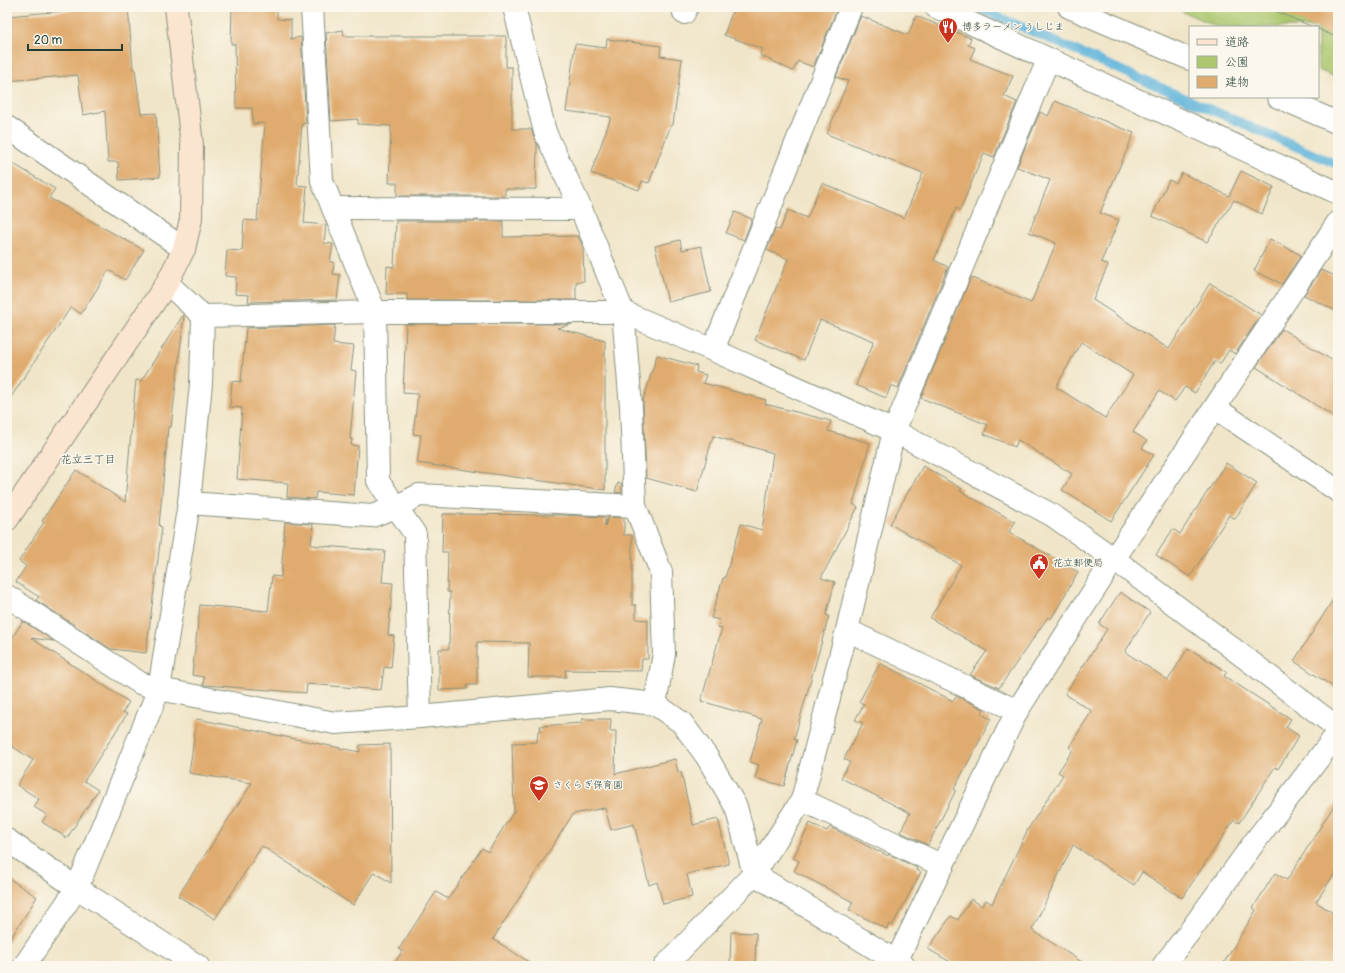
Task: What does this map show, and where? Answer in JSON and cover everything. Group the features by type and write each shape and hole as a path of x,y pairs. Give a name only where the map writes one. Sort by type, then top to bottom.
{"street":[{"path":"9,512 168,284 184,249 191,219 192,145 176,7"},
{"path":"312,7 322,181 375,312 378,481 415,534 420,717"},
{"path":"514,7 545,132 581,209 623,312 631,407 635,506 661,572 664,654 655,704"},
{"path":"713,350 851,7"},
{"path":"936,7 970,14 1048,60 1338,193"},
{"path":"1069,7 1189,59"},
{"path":"665,966 754,874 802,800 847,630 894,431 1048,60"},
{"path":"1280,98 1338,123"},
{"path":"7,127 184,249"},
{"path":"333,208 581,209"},
{"path":"7,596 140,683 159,690 335,723 420,717 610,699 655,704 682,723 707,757 736,807 754,874 898,965 943,866 1017,711 1114,559 1338,222"},
{"path":"168,284 203,316 375,312 623,312 713,350 894,431 1052,515 1114,559 1338,728"},
{"path":"24,966 77,888 159,690 189,503 201,384 203,316"},
{"path":"1215,408 1338,490"},
{"path":"189,503 372,516 396,507 419,495 635,506"},
{"path":"847,630 1017,711"},
{"path":"1163,966 1256,840 1338,733"},
{"path":"802,800 943,866"},
{"path":"7,840 77,888 198,966"}],"green space":[{"path":"1172,7 1338,7 1338,78 1319,70 1319,26 1216,26"}],"building":[{"path":"111,7 128,7 133,69 135,69 141,114 156,113 160,177 119,180 118,162 108,162 105,111 83,115 78,75 7,81 7,16"},
{"path":"232,7 277,9 277,19 291,20 291,39 301,37 306,123 302,124 297,185 307,186 304,223 326,225 324,243 333,244 330,262 334,262 333,274 340,275 337,300 248,302 249,295 235,294 236,277 225,276 227,250 242,251 244,220 257,221 265,123 253,124 252,108 236,108 235,44 231,44"},
{"path":"734,7 838,7 813,67 798,61 793,71 760,55 763,49 724,35"},
{"path":"1266,7 1338,7 1338,38 1319,29 1319,26 1311,26"},
{"path":"861,16 908,35 916,16 971,38 968,45 975,48 970,59 1013,76 1004,96 1017,102 994,157 984,153 960,210 956,208 934,260 948,267 898,388 891,385 886,398 856,385 874,341 820,320 804,360 755,340 788,259 767,250 775,229 780,230 788,210 807,218 822,183 904,218 923,173 827,134 848,81 836,77"},
{"path":"343,30 344,36 506,36 506,67 512,67 512,129 531,129 537,144 536,189 505,189 505,196 397,196 397,183 389,183 391,126 358,124 358,119 331,121 326,33"},
{"path":"607,39 661,46 660,56 682,59 673,125 671,125 649,183 642,181 639,190 591,173 611,117 566,111 575,44 606,48"},
{"path":"1055,101 1134,133 1100,213 1119,220 1101,262 1108,265 1093,300 1169,349 1210,283 1261,315 1235,354 1229,350 1220,364 1215,361 1195,393 1185,387 1175,401 1159,391 1133,432 1147,441 1142,448 1154,455 1111,521 1062,490 1072,474 1018,440 1015,447 984,434 988,425 921,398 971,277 1031,303 1056,243 1029,232 1050,180 1017,167 1040,112 1048,116","holes":["1081,342 1133,375 1105,418 1056,387"]},
{"path":"7,160 55,189 49,198 144,250 125,280 109,270 81,314 71,307 7,403"},
{"path":"1241,171 1274,187 1262,214 1234,200 1207,242 1152,216 1169,180 1176,183 1182,173 1229,196"},
{"path":"735,212 752,219 744,240 726,233"},
{"path":"396,221 503,221 503,237 578,236 583,247 584,281 576,282 576,300 407,300 407,294 386,294 387,266 394,267"},
{"path":"1270,239 1301,255 1282,284 1254,271"},
{"path":"680,240 682,250 701,246 711,292 668,302 655,246"},
{"path":"1321,270 1338,277 1338,312 1304,295"},
{"path":"183,315 171,427 168,427 159,526 162,527 146,653 111,649 36,600 39,597 16,582 26,566 19,561 44,522 42,521 76,470 125,502 136,380 141,381"},
{"path":"406,324 572,324 557,328 605,341 605,490 417,463 421,435 413,434 418,394 403,393"},
{"path":"335,325 333,344 354,346 351,370 356,371 350,439 352,439 351,445 358,446 354,495 316,492 315,499 287,497 288,483 237,479 242,408 230,407 232,381 241,382 246,328"},
{"path":"1282,329 1338,364 1338,419 1256,367"},
{"path":"657,355 697,366 696,372 706,375 703,383 766,400 765,404 831,421 828,431 870,443 853,504 858,507 821,578 835,582 826,615 829,616 794,739 797,740 784,786 755,778 759,765 750,762 762,719 701,701 722,628 718,627 720,620 711,618 741,524 762,530 773,453 713,436 697,492 646,478 643,401"},
{"path":"1226,463 1257,483 1235,519 1229,515 1190,577 1156,555 1173,529 1180,534"},
{"path":"923,466 962,489 960,491 1015,522 1009,532 1078,572 1051,619 1048,617 999,688 970,675 987,651 930,618 961,565 890,524"},
{"path":"618,483 622,484 622,493 615,492"},
{"path":"443,514 605,517 605,526 608,517 624,518 624,535 632,535 632,605 636,605 636,619 648,620 648,659 642,659 641,671 565,670 566,677 528,677 529,643 477,642 477,685 467,685 467,689 439,690 439,649 449,649 450,592 447,592 448,552 442,552"},
{"path":"285,522 313,524 311,545 385,551 382,582 393,583 388,635 394,636 391,668 384,667 381,690 307,684 306,693 203,685 204,677 192,675 200,605 268,611 272,576 281,577"},
{"path":"1120,592 1150,612 1125,652 1168,680 1188,648 1227,672 1224,676 1291,719 1286,727 1299,736 1278,769 1275,767 1239,823 1234,820 1182,898 1142,872 1134,885 1073,845 1032,930 1088,966 957,966 928,949 951,916 958,920 971,899 982,906 986,900 992,904 1028,829 1063,775 1058,772 1073,750 1069,747 1092,711 1065,694 1107,629 1099,624"},
{"path":"1338,592 1338,690 1294,661"},
{"path":"23,621 54,641 31,638 129,702 123,712 127,714 84,781 98,790 67,838 42,822 47,815 34,807 39,799 17,785 33,760 7,743 7,646"},
{"path":"880,663 953,701 956,696 984,709 981,714 991,719 954,789 956,790 928,845 900,832 910,813 841,778 850,762 844,759 863,723 855,720 864,704 859,702"},
{"path":"197,719 360,752 360,745 390,744 391,883 374,872 353,905 262,846 215,919 178,896 252,783 189,773"},
{"path":"582,719 611,719 610,731 616,731 615,774 675,759 678,772 681,772 693,825 718,819 729,864 687,874 692,897 663,904 657,882 649,885 634,824 611,830 605,808 573,814 493,939 535,966 393,966 402,951 399,949 436,892 448,899 482,848 488,852 514,811 512,743 537,742 538,731 541,731 540,726 582,723"},
{"path":"1338,799 1338,868 1316,902 1338,916 1338,966 1222,966 1256,910 1253,908 1275,873 1287,880"},
{"path":"810,823 827,831 830,827 879,852 888,856 889,854 917,868 916,870 921,872 892,926 889,924 887,929 849,910 853,902 794,871 799,861 793,858"},
{"path":"7,877 37,897 7,944"},
{"path":"731,932 756,933 755,966 730,966"}],"waterway":[{"path":"976,7 1338,165"}],"place":[{"name":"博多ラーメン うしじま","path":"948,44"},
{"name":"花立郵便局","path":"1039,580"},
{"name":"さくらぎ保育園","path":"539,802"}],"district":[{"name":"花立三丁目","path":"88,459"}]}
